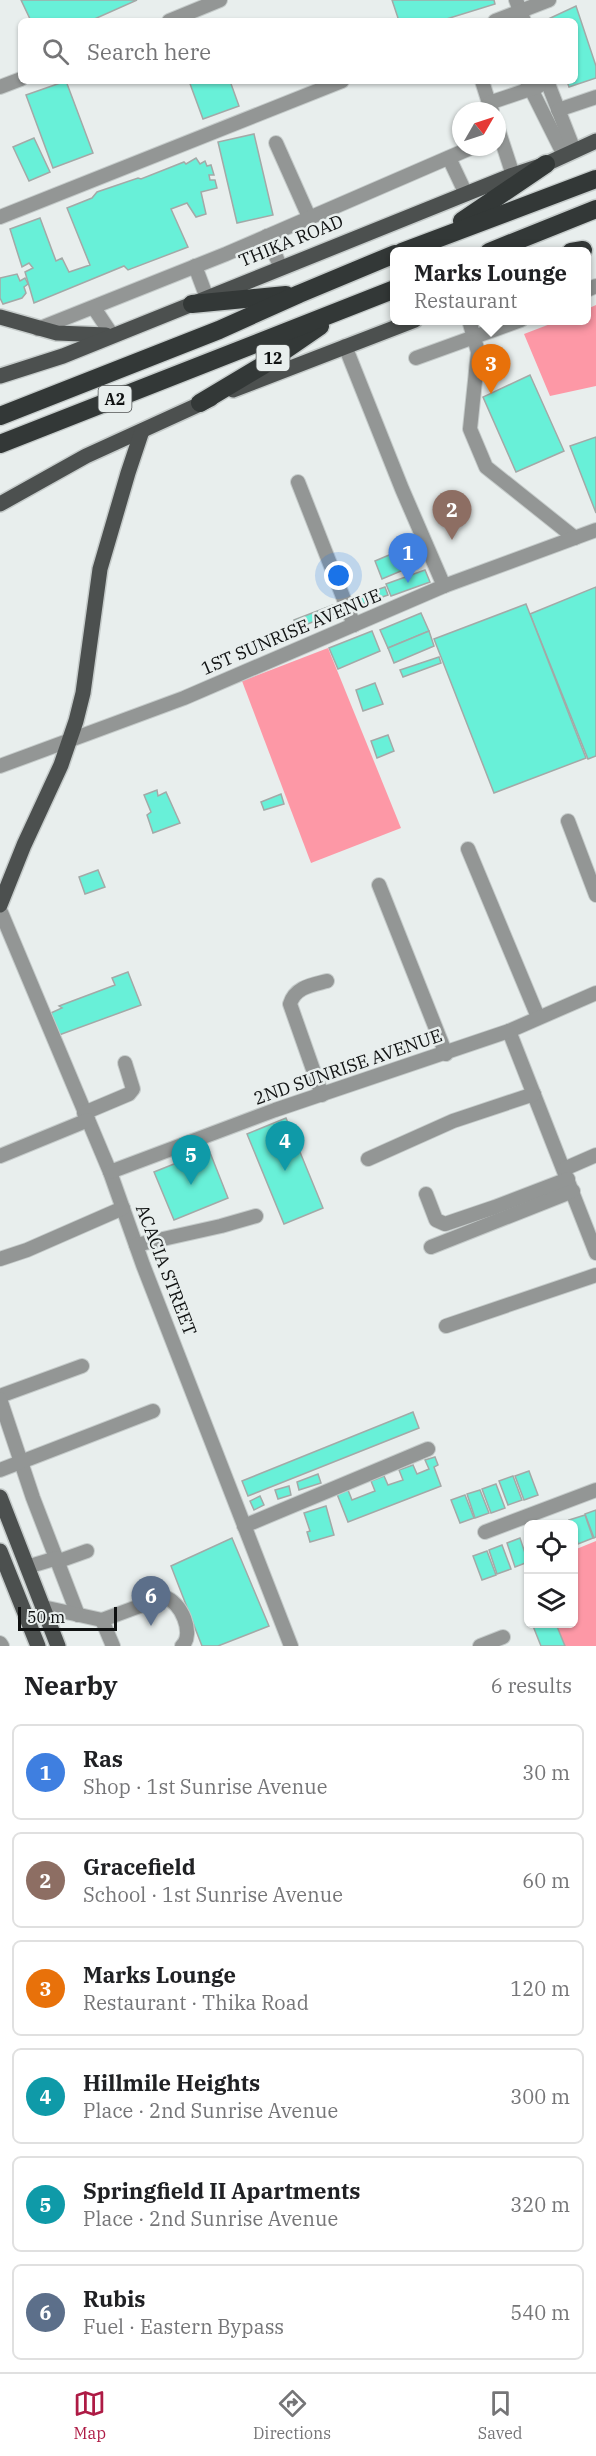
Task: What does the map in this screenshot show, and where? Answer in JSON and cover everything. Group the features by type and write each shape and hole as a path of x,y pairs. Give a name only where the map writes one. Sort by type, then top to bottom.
{"highway":[{"path":"438,237 546,164"},
{"path":"414,247 596,179"},
{"path":"501,247 596,209"},
{"name":"A2","path":"0,416 219,330 390,256"},
{"name":"A2","path":"0,444 390,291"},
{"path":"200,301 299,294"},
{"name":"12","path":"200,404 262,366 344,309"}],"main road":[{"name":"THIKA ROAD","path":"0,376 63,356 513,175 546,164 596,141"},
{"path":"0,317 38,329 112,335"},
{"path":"0,504 86,456 200,404 404,325"},
{"path":"0,905 70,740 83,693 100,569 142,431"},
{"path":"0,1497 58,1646"},
{"path":"0,1551 3,1569 38,1646"}],"street":[{"path":"176,18 220,0"},
{"path":"502,18 549,0"},
{"path":"0,87 18,80"},
{"path":"0,217 334,84"},
{"path":"483,84 488,102"},
{"path":"549,84 569,152"},
{"path":"499,102 529,85 569,152"},
{"path":"558,110 596,97"},
{"path":"276,143 309,218"},
{"path":"506,155 513,175"},
{"path":"38,329 195,266 453,156"},
{"path":"449,158 466,194"},
{"path":"267,236 281,268"},
{"path":"195,266 200,301"},
{"path":"94,308 112,335"},
{"path":"470,325 478,352 470,429 486,467 575,538"},
{"path":"416,358 510,325"},
{"path":"345,346 402,489 444,586"},
{"path":"298,482 354,625"},
{"name":"1ST SUNRISE AVENUE","path":"0,766 184,698 444,586 596,530"},
{"path":"568,821 596,895"},
{"path":"468,849 538,1017"},
{"path":"379,885 446,1054"},
{"name":"ACACIA STREET","path":"0,910 110,1172 291,1646"},
{"path":"322,1095 290,1004 293,995 300,989 327,981"},
{"name":"2ND SUNRISE AVENUE","path":"110,1172 322,1095 509,1031 596,993"},
{"path":"509,1031 596,1253"},
{"path":"0,1156 129,1094 133,1089 125,1063"},
{"path":"368,1159 453,1121 534,1094"},
{"path":"431,1247 568,1179 596,1155"},
{"path":"426,1194 436,1220 445,1224 568,1179"},
{"path":"0,1259 27,1250 123,1208"},
{"path":"136,1245 256,1216"},
{"path":"446,1326 596,1275"},
{"path":"78,1615 21,1463 0,1397 82,1366"},
{"path":"0,1470 153,1411"},
{"path":"244,1526 429,1449"},
{"path":"485,1532 596,1490"},
{"path":"27,1567 87,1551"},
{"path":"43,1607 102,1620 164,1598 172,1599 178,1605 189,1635 182,1646"},
{"path":"102,1620 113,1646"},
{"path":"480,1646 503,1637"}],"shaded area":[{"path":"596,305 596,386 550,396 524,334 548,325 591,325 591,307"},
{"path":"328,648 401,828 311,863 242,681"},
{"path":"596,1541 596,1646 565,1646 558,1628 578,1628 578,1548"}],"building":[{"path":"21,0 137,0 97,18 30,18"},
{"path":"392,0 494,0 495,4 450,18 398,18"},
{"path":"576,6 596,66 596,78 578,84 578,18 550,18"},
{"path":"57,84 67,84 93,153 53,168 26,95"},
{"path":"190,84 231,84 239,106 203,119"},
{"path":"254,134 273,215 237,223 218,142"},
{"path":"34,138 50,172 29,181 13,147"},
{"path":"196,158 200,164 205,161 207,166 211,165 214,175 209,175 210,180 215,180 217,188 201,192 206,214 196,217 187,203 171,209 188,247 128,270 124,266 34,303 25,272 33,268 29,263 22,267 10,229 40,218 56,261 62,258 69,272 90,265 67,208 92,198 97,192 138,178 141,179 184,162 186,164"},
{"path":"17,274 20,281 25,278 28,284 24,287 26,293 22,298 3,304 0,298 0,278"},
{"path":"530,375 564,451 516,472 483,397"},
{"path":"596,437 596,513 570,446"},
{"path":"415,544 422,562 382,579 375,561"},
{"path":"425,570 430,582 391,596 386,584"},
{"path":"385,587 388,595 345,610 342,602"},
{"path":"596,587 596,756 588,759 530,614"},
{"path":"526,604 586,758 494,793 434,639"},
{"path":"333,605 336,613 297,628 294,620"},
{"path":"421,613 429,631 388,648 380,630"},
{"path":"372,631 380,651 338,669 329,648"},
{"path":"429,631 434,646 394,663 388,648"},
{"path":"439,657 441,663 403,677 400,670"},
{"path":"375,683 383,704 363,711 356,690"},
{"path":"388,735 394,751 377,758 371,741"},
{"path":"157,790 158,796 166,792 180,823 153,833 147,815 151,812 144,795"},
{"path":"281,794 284,804 264,810 261,802"},
{"path":"98,870 105,887 85,894 79,877"},
{"path":"128,972 141,1005 59,1035 51,1013 62,1008 59,1006 115,985 112,978"},
{"path":"286,1118 323,1208 284,1224 247,1134"},
{"path":"209,1150 228,1198 174,1220 154,1172"},
{"path":"413,1412 419,1428 248,1496 242,1481"},
{"path":"435,1457 438,1465 434,1467 441,1486 348,1522 337,1494 348,1490 352,1500 375,1491 371,1481 384,1476 388,1485 403,1480 399,1470 413,1465 417,1474 429,1469 425,1460"},
{"path":"529,1471 538,1495 524,1500 515,1476"},
{"path":"318,1474 321,1483 299,1490 297,1482"},
{"path":"513,1476 522,1500 508,1505 499,1481"},
{"path":"496,1484 505,1508 491,1513 482,1489"},
{"path":"289,1486 291,1495 278,1499 275,1490"},
{"path":"480,1490 489,1513 475,1518 467,1494"},
{"path":"465,1495 474,1518 460,1523 451,1500"},
{"path":"260,1496 264,1505 254,1510 250,1501"},
{"path":"326,1506 334,1535 310,1542 307,1532 310,1531 304,1513"},
{"path":"596,1510 596,1537 594,1538 585,1514"},
{"path":"585,1515 593,1538 578,1544 578,1520 569,1520"},
{"path":"232,1538 269,1626 218,1646 202,1646 171,1566"},
{"path":"520,1538 524,1550 524,1564 515,1567 507,1543"},
{"path":"502,1545 511,1569 497,1574 489,1550"},
{"path":"487,1551 496,1575 482,1580 473,1556"},
{"path":"534,1628 558,1628 565,1646 541,1646"}],"place":[{"name":"Marks Lounge","path":"491,394"},
{"name":"Gracefield","path":"452,540"},
{"name":"Ras","path":"408,583"},
{"name":"Hillmile Heights","path":"285,1171"},
{"name":"Springfield II Apartments","path":"191,1185"},
{"name":"Rubis","path":"151,1626"}]}
